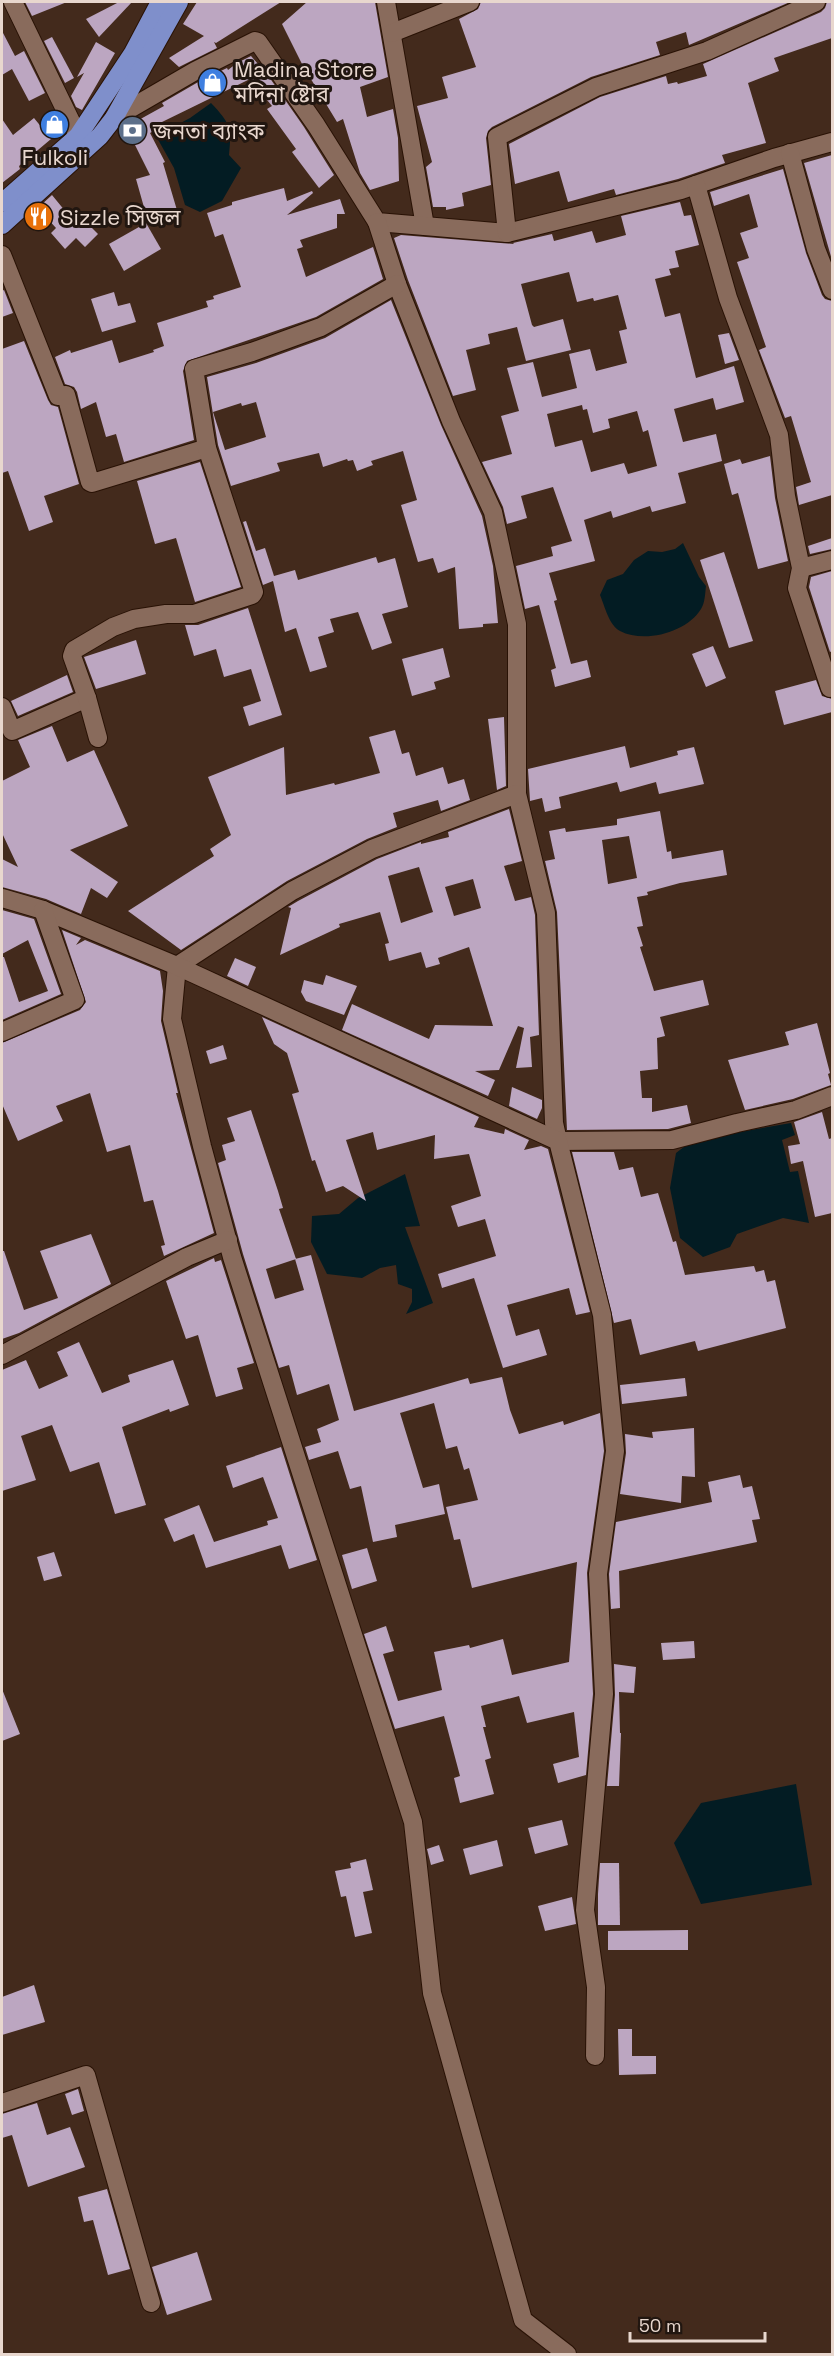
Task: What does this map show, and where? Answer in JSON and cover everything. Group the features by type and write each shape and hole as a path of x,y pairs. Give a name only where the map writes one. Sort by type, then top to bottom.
{"highway":[{"path":"2,203 78,136 133,53 160,2"},
{"path":"2,225 100,136 114,118 179,2"}],"street":[{"path":"13,2 78,136"},
{"path":"386,2 425,226"},
{"path":"392,33 470,2"},
{"path":"507,232 497,136 596,87 707,51 816,2"},
{"path":"114,118 195,71 255,41 258,42 316,125 377,222 397,284 451,421 493,512 517,624 517,794 546,913 554,1123 602,1315 615,1451 598,1574 604,1694 585,1910 597,1987 595,2056"},
{"path":"377,222 507,232 696,185 790,153 832,142"},
{"path":"790,153 816,249 832,290"},
{"path":"696,185 728,298 779,435 786,496 801,568 796,582 830,688"},
{"path":"2,255 58,396 66,395 90,482 207,448"},
{"path":"98,738 72,656 74,650 113,627 134,619 166,614 194,614 252,595 254,592 207,448 194,369 252,352 321,327 397,284"},
{"path":"801,568 832,560"},
{"path":"2,707 12,731 87,698"},
{"path":"177,966 292,891 372,849 517,794"},
{"path":"2,884 4,888 2,896 43,910 177,966 558,1141 672,1140 796,1110 832,1096"},
{"path":"2,1032 75,1000 43,910"},
{"path":"177,966 172,1019 202,1146 228,1240 413,1822 432,1993 523,2320 567,2355"},
{"path":"2,1355 187,1257 228,1240"},
{"path":"2,2103 86,2075 151,2302"}],"water":[{"path":"211,103 226,121 230,132 229,155 241,168 222,201 200,212 185,205 174,168 156,136 190,118"},
{"path":"683,543 699,577 706,586 704,601 695,617 665,634 653,636 630,635 616,628 600,595 607,580 623,574 634,560 648,551 662,552 675,549"},
{"path":"791,1123 795,1135 782,1140 790,1172 798,1171 809,1223 783,1218 737,1234 730,1247 703,1257 680,1238 670,1188 676,1153 693,1140"},
{"path":"405,1174 420,1226 405,1227 433,1303 406,1314 412,1302 412,1289 398,1284 396,1265 380,1268 362,1278 327,1274 311,1242 312,1216 339,1214 358,1198"},
{"path":"796,1784 812,1885 701,1904 674,1843 701,1803"}],"building":[{"path":"25,2 67,2 32,16"},
{"path":"119,2 132,2 99,37 86,19"},
{"path":"197,2 281,2 216,43 214,42 217,48 179,67 169,58 204,36 183,24"},
{"path":"307,2 375,2 388,77 360,87 367,117 393,109 398,138 399,181 370,190 360,173 343,119 337,122 303,66 282,24"},
{"path":"481,2 790,2 689,45 686,32 656,42 660,55 591,77 492,127 486,138 491,185 462,193 464,206 446,210 446,207 433,207 426,167 432,162 417,106 448,98 442,77 476,67 459,19 478,9"},
{"path":"827,2 832,2 832,38 774,58 779,71 748,83 766,143 722,155 725,163 678,179 616,195 614,189 568,202 559,171 515,184 509,144 600,97 666,76 668,84 677,82 678,84 707,76 703,64 821,12"},
{"path":"2,31 15,56 24,51 45,93 29,101 12,69 2,75"},
{"path":"52,37 74,78 65,83 44,41"},
{"path":"96,42 115,53 82,110 76,107 71,96 84,73 77,77"},
{"path":"251,56 267,74 304,127 334,175 319,188 292,152 296,149 267,109 272,106 250,79 162,122 163,126 150,133 165,162 163,163 179,217 149,225 136,179 150,175 126,127 164,106 162,103 200,81 227,68 228,70"},
{"path":"34,118 51,139 2,183 2,119 13,135"},
{"path":"832,155 832,260 804,163"},
{"path":"783,169 806,253 822,295 825,299 832,301 832,495 799,505 796,487 811,482 791,416 785,418 759,350 766,347 737,262 749,258 740,233 758,227 749,194 714,206 710,192"},
{"path":"284,188 287,201 312,191 313,193 287,215 340,199 345,214 337,214 337,228 300,240 303,247 297,249 306,277 373,247 383,279 316,317 187,361 183,371 194,440 124,462 116,434 106,437 96,402 81,409 77,392 74,387 65,384 55,357 70,350 71,353 112,340 119,363 154,352 153,350 164,346 157,323 208,307 206,301 214,299 213,296 241,287 223,234 215,237 207,213 232,205 232,202"},
{"path":"52,195 70,217 76,212 98,234 85,247 76,238 65,249 51,233 56,228 40,206"},
{"path":"680,202 684,216 691,215 699,245 675,251 679,267 669,269 671,275 655,279 665,317 680,313 696,378 734,366 744,402 716,410 713,398 674,409 683,442 716,434 722,461 678,473 686,503 652,512 650,506 613,518 611,511 584,520 595,561 549,573 571,664 587,660 591,677 555,687 551,670 556,668 539,605 525,609 516,566 553,556 551,547 572,541 553,487 521,496 527,518 507,524 503,507 482,462 512,454 501,416 519,411 507,368 533,362 542,397 577,388 569,354 590,349 596,371 627,363 619,331 627,329 618,295 594,301 593,298 577,302 569,272 521,284 532,325 534,327 563,319 571,350 526,361 517,327 488,334 490,344 466,350 476,390 453,396 394,238 401,235 514,244 552,234 554,241 592,231 596,243 626,235 621,216","holes":["582,405 583,410 587,409 593,433 610,428 608,419 637,411 643,432 648,430 657,466 628,474 624,463 591,472 582,440 555,447 547,414"]},
{"path":"146,223 161,249 124,271 109,244"},
{"path":"4,290 13,313 2,317 2,291"},
{"path":"114,292 118,306 130,303 136,322 102,332 91,299"},
{"path":"391,300 441,425 482,516 493,566 498,623 459,629 455,567 438,573 433,558 418,562 401,505 417,500 403,451 371,461 373,465 357,471 353,460 348,461 347,459 323,467 319,453 277,463 280,471 231,486 218,445 207,377 256,363 325,338","holes":["256,402 266,437 225,450 213,412 241,403 242,406"]},
{"path":"729,333 739,360 725,364 718,335"},
{"path":"24,341 48,400 51,405 58,407 79,484 44,496 53,522 29,531 8,471 2,473 2,349"},
{"path":"770,456 775,498 788,561 758,569 738,493 732,495 724,464 740,459 742,464"},
{"path":"200,462 241,587 195,602 176,538 155,544 137,481"},
{"path":"246,521 256,551 265,548 274,576 295,570 298,580 376,557 378,563 395,558 408,607 382,614 392,643 372,650 358,612 330,619 334,632 318,637 327,667 310,672 296,628 285,632 273,581 263,585 243,522"},
{"path":"832,538 832,549 810,554 808,546"},
{"path":"724,552 753,641 729,648 700,560"},
{"path":"832,571 832,651 830,652 809,587 811,577"},
{"path":"248,608 282,715 249,726 243,707 261,701 251,669 224,677 216,649 194,656 185,625 198,625"},
{"path":"136,640 146,674 96,689 84,657"},
{"path":"713,646 726,678 706,687 692,654"},
{"path":"443,648 450,677 434,682 436,689 412,696 402,659"},
{"path":"67,675 73,692 18,716 11,701"},
{"path":"816,680 822,696 832,699 832,712 784,725 775,691"},
{"path":"504,717 506,786 497,790 488,719"},
{"path":"52,726 67,762 94,750 128,826 70,850 118,882 107,898 91,888 81,914 46,899 2,887 2,859 18,867 2,833 2,781 30,767 18,740"},
{"path":"395,730 402,754 409,752 416,776 443,767 448,784 464,779 470,800 441,811 438,800 393,813 397,827 367,839 287,881 181,950 128,911 214,856 210,849 231,835 208,777 284,747 286,795 334,783 335,785 380,773 369,737"},
{"path":"625,746 630,768 678,755 677,751 694,747 704,784 659,794 656,782 620,792 617,782 559,797 561,808 545,812 542,798 530,801 528,769"},
{"path":"509,809 522,861 504,866 515,901 531,897 535,915 539,1035 530,1037 532,1067 516,1068 524,1028 518,1026 499,1070 475,1071 495,1080 488,1096 342,1030 352,1004 429,1039 435,1025 493,1026 469,947 438,958 440,964 426,968 421,952 389,961 385,944 389,943 380,912 339,924 340,927 280,955 291,908 288,907 377,859 421,842 421,844 449,837 448,832","holes":["419,867 433,912 401,923 388,876","473,879 481,908 454,916 445,887"]},
{"path":"660,811 667,852 671,851 672,859 723,850 727,875 680,883 637,897 643,926 637,927 643,946 640,947 654,991 703,980 709,1005 660,1017 665,1036 657,1038 658,1069 640,1071 642,1098 652,1098 652,1112 687,1105 691,1123 668,1129 567,1130 557,912 545,861 555,859 549,831 565,828 566,832 617,825 617,819","holes":["629,836 637,878 608,884 602,840"]},
{"path":"2,910 34,919 61,994 2,1020 2,957 4,957 19,1002 48,991 28,940 2,954"},
{"path":"62,930 81,938 76,945 85,940 160,971 163,991 161,1021 178,1093 176,1093 214,1233 164,1256 161,1246 165,1245 153,1200 144,1202 130,1145 107,1152 90,1093 56,1106 63,1121 18,1141 2,1104 2,1043 80,1010 86,1002"},
{"path":"235,958 256,967 248,986 227,976"},
{"path":"326,975 357,986 344,1015 306,1001 301,992 304,980 323,985"},
{"path":"262,1017 479,1117 474,1127 504,1134 505,1129 529,1140 524,1150 541,1146 548,1149 590,1312 576,1315 569,1288 507,1305 516,1336 539,1329 547,1355 503,1368 474,1278 442,1288 438,1274 496,1256 485,1219 458,1227 451,1206 481,1196 469,1154 434,1159 435,1135 377,1150 373,1132 346,1140 366,1201 343,1186 326,1192 315,1160 312,1161 292,1094 299,1092 287,1053 274,1044"},
{"path":"817,1023 831,1085 793,1099 745,1110 728,1060 789,1045 785,1032"},
{"path":"223,1045 227,1059 210,1064 206,1051"},
{"path":"512,1087 542,1100 542,1108 537,1119 509,1106"},
{"path":"251,1110 278,1191 283,1208 279,1209 296,1259 311,1255 354,1411 468,1378 470,1384 502,1377 519,1434 563,1421 564,1425 600,1413 604,1451 587,1573 593,1694 586,1775 558,1783 553,1764 579,1757 574,1712 527,1723 519,1696 481,1706 486,1727 483,1727 491,1758 485,1760 494,1794 460,1803 454,1778 460,1776 444,1716 395,1729 364,1634 386,1626 394,1651 383,1654 398,1701 442,1690 434,1652 469,1645 470,1648 503,1639 512,1675 569,1662 577,1562 472,1588 460,1539 454,1540 446,1507 478,1500 469,1468 464,1470 457,1446 446,1449 434,1403 400,1413 423,1488 439,1484 445,1514 395,1525 397,1537 373,1542 361,1486 350,1489 338,1451 309,1460 305,1447 321,1442 317,1429 339,1420 329,1384 297,1395 289,1365 279,1368 243,1254 218,1163 226,1160 222,1145 235,1141 227,1118","holes":["295,1259 304,1290 275,1299 266,1269"]},
{"path":"822,1112 829,1139 832,1138 832,1213 815,1217 803,1161 791,1164 788,1146 800,1144 794,1122"},
{"path":"572,1152 614,1152 619,1170 633,1167 641,1197 658,1193 673,1242 676,1241 685,1275 754,1266 756,1272 764,1270 767,1282 775,1280 786,1328 698,1351 695,1341 640,1355 631,1319 614,1323"},
{"path":"91,1234 111,1284 19,1333 2,1339 2,1251 4,1251 24,1310 58,1298 40,1251"},
{"path":"214,1258 215,1262 221,1260 254,1363 237,1368 243,1389 216,1397 198,1335 186,1339 166,1281"},
{"path":"79,1342 102,1393 130,1382 128,1375 173,1360 189,1405 170,1412 169,1409 122,1427 146,1505 115,1514 99,1462 70,1472 52,1425 21,1436 36,1480 2,1491 2,1370 26,1360 39,1389 68,1376 57,1352"},
{"path":"685,1378 687,1396 622,1404 620,1385"},
{"path":"694,1428 695,1477 682,1476 681,1503 620,1494 626,1453 625,1434 653,1438 652,1432"},
{"path":"281,1447 317,1560 289,1569 281,1545 206,1568 194,1534 174,1542 164,1519 199,1505 214,1542 268,1525 267,1521 278,1518 263,1477 233,1488 226,1466"},
{"path":"740,1475 743,1488 752,1486 760,1519 752,1520 757,1542 619,1571 620,1608 611,1609 609,1574 616,1522 712,1502 708,1482"},
{"path":"367,1548 377,1581 352,1589 342,1555"},
{"path":"54,1552 62,1576 44,1581 37,1557"},
{"path":"694,1641 695,1658 663,1660 661,1643"},
{"path":"614,1664 636,1667 634,1693 619,1692 621,1733 619,1786 607,1786 615,1695"},
{"path":"2,1689 20,1734 2,1741"},
{"path":"562,1820 568,1845 535,1854 528,1828"},
{"path":"497,1840 503,1866 470,1875 463,1849"},
{"path":"439,1845 444,1861 431,1865 427,1849"},
{"path":"366,1859 373,1890 363,1892 372,1933 355,1937 346,1896 341,1897 335,1871 351,1868 350,1863"},
{"path":"600,1863 619,1863 620,1925 598,1925"},
{"path":"572,1897 576,1924 545,1931 538,1906"},
{"path":"688,1930 688,1950 608,1950 608,1931"},
{"path":"34,1985 45,2022 2,2035 2,1997"},
{"path":"618,2029 632,2029 632,2056 656,2056 656,2074 619,2075"},
{"path":"78,2089 84,2111 72,2115 65,2094"},
{"path":"37,2103 47,2135 70,2127 85,2167 28,2187 12,2135 2,2138 2,2114"},
{"path":"107,2189 130,2269 108,2275 93,2220 84,2222 78,2197"},
{"path":"197,2252 212,2300 167,2315 152,2267"}],"place":[{"name":"Madina Store মদিনা ষ্টোর","path":"213,82"},
{"name":"Fulkoli","path":"55,125"},
{"name":"জনতা ব্যাংক","path":"132,131"},
{"name":"Sizzle সিজল","path":"39,217"}]}
